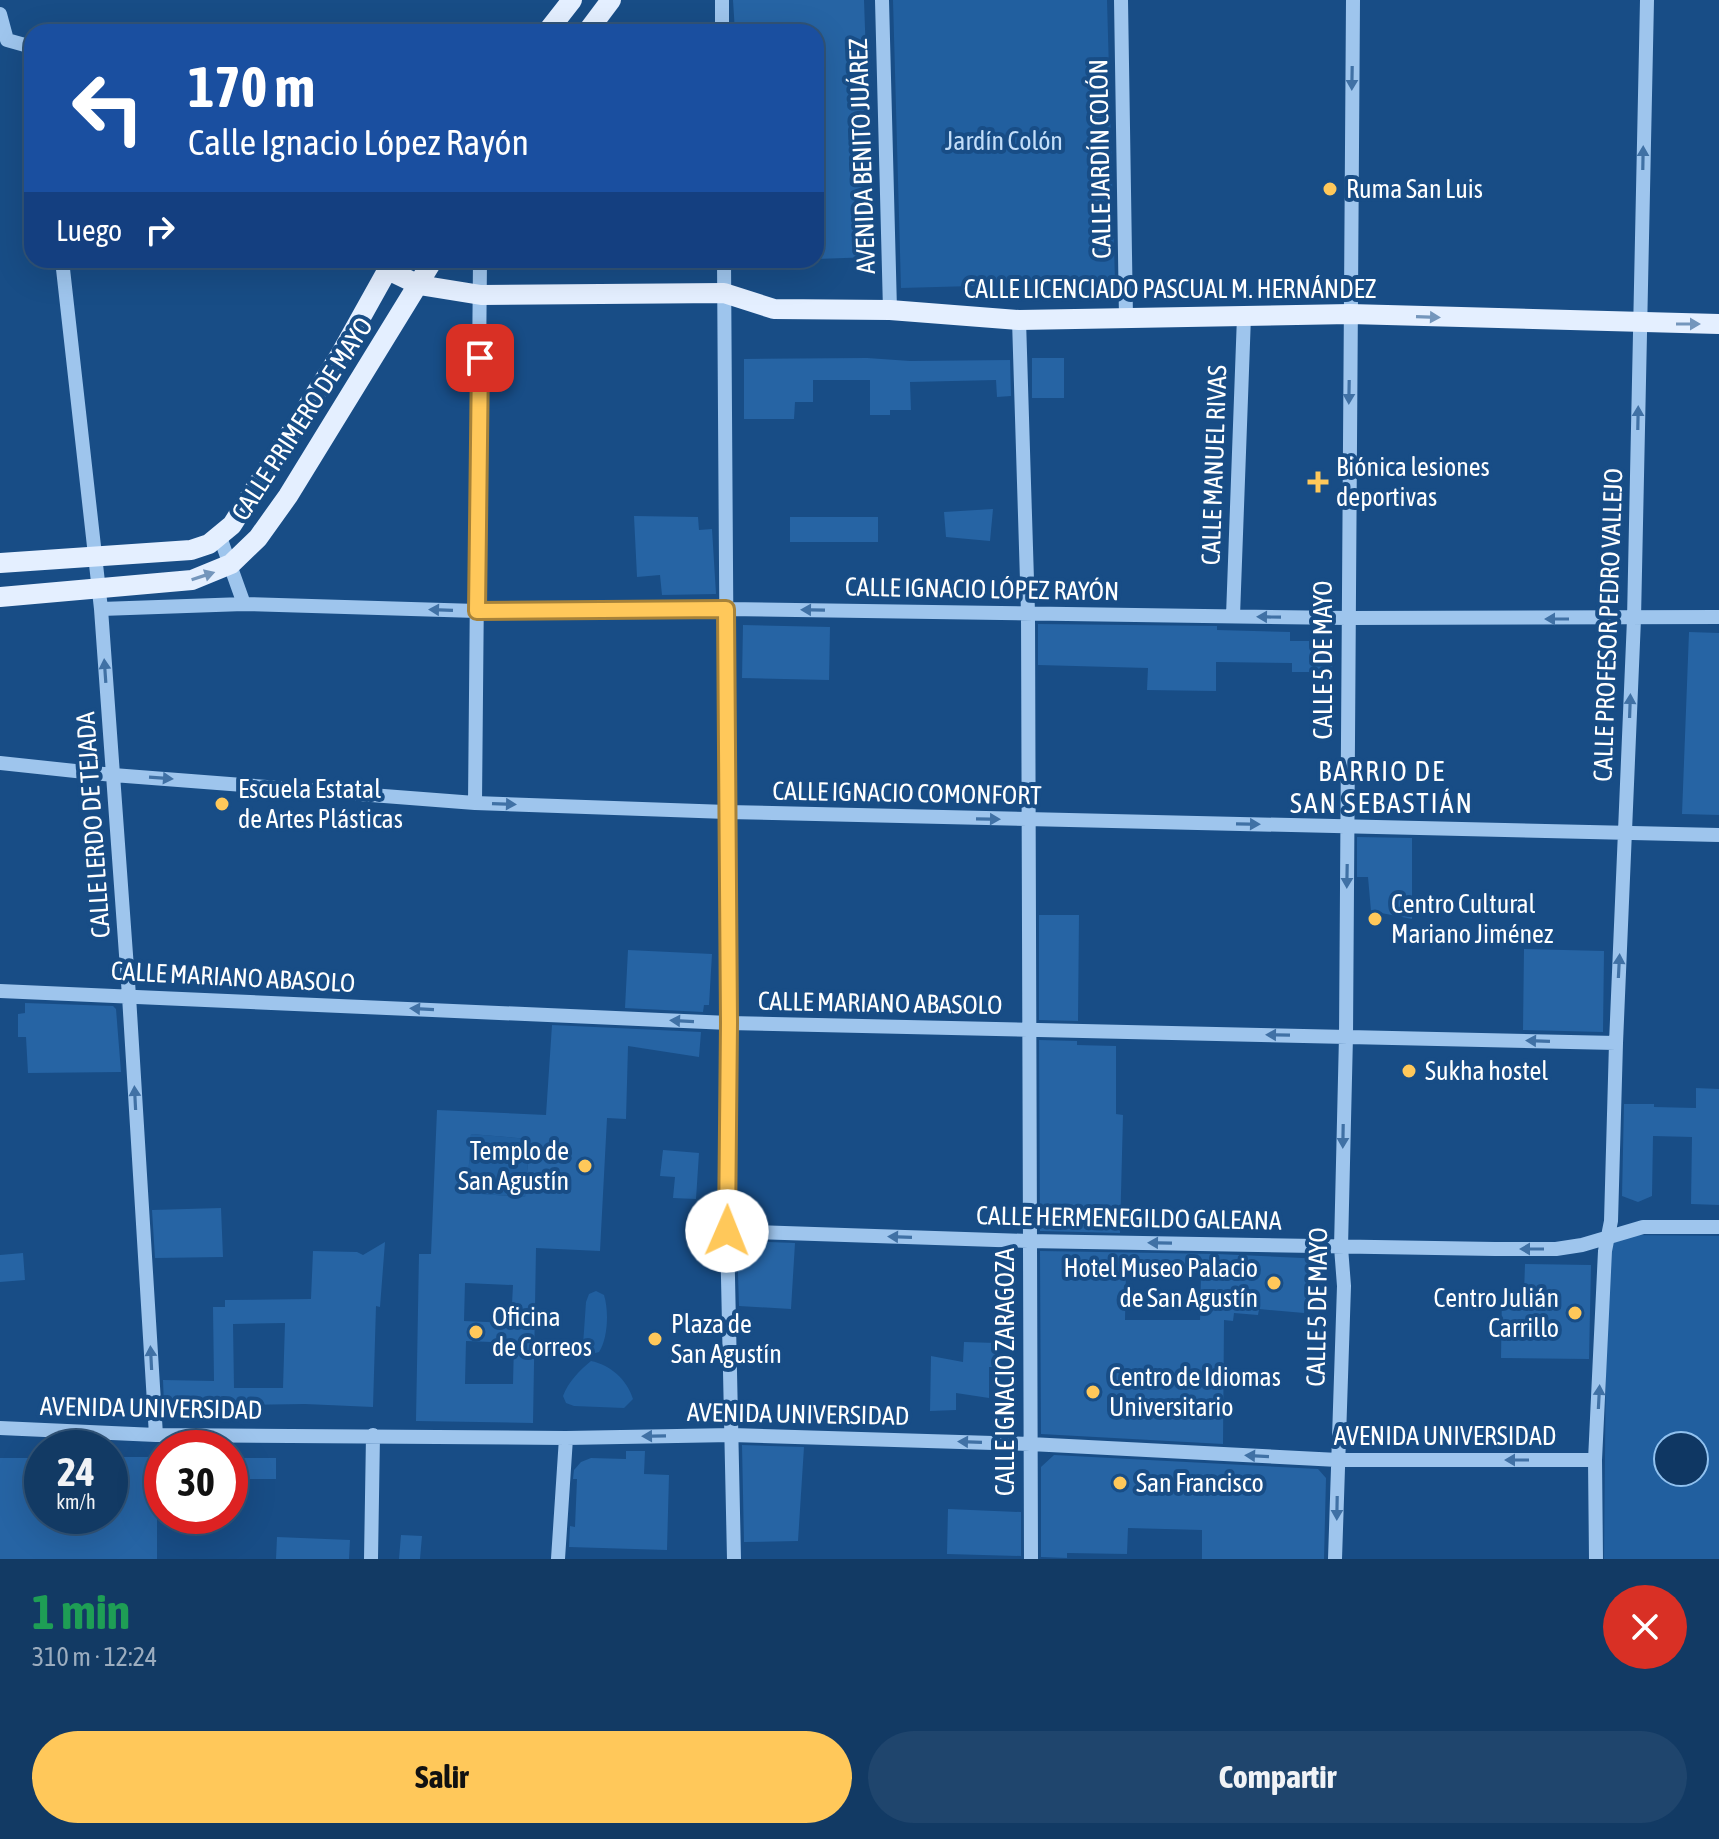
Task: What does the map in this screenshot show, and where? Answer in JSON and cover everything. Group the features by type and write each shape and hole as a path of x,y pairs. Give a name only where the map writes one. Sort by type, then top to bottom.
{"main road":[{"path":"553,24 572,0"},
{"path":"593,24 611,0"},
{"name":"CALLE PRIMERO DE MAYO","path":"0,563 191,550 220,537 232,525 264,478 389,268"},
{"name":"CALLE LICENCIADO PASCUAL M. HERNÁNDEZ","path":"395,268 419,285 481,295 724,293 774,309 890,310 1019,320 1350,314 1719,324"},
{"name":"CALLE PRIMERO DE MAYO","path":"0,597 100,599 161,583 192,580 231,564 258,538 288,496 429,268"},
{"path":"363,314 391,330"},
{"path":"340,355 366,371"},
{"path":"317,390 343,406"},
{"path":"296,427 319,445"},
{"path":"264,478 288,496"},
{"path":"160,552 161,583"}],"street":[{"path":"722,0 722,24"},
{"name":"AVENIDA BENITO JUÁREZ","path":"882,0 890,310"},
{"name":"CALLE JARDÍN COLÓN","path":"1121,0 1126,318"},
{"name":"CALLE 5 DE MAYO","path":"1335,1559 1344,1286 1341,1247 1346,1036 1353,0"},
{"name":"CALLE PROFESOR PEDRO VALLEJO","path":"1596,1559 1595,1460 1634,619 1647,0"},
{"path":"0,14 7,40 24,45"},
{"name":"CALLE LERDO DE TEJADA","path":"63,268 100,599 156,1430"},
{"path":"475,803 480,268"},
{"path":"724,268 729,1023 727,1231 734,1559"},
{"name":"CALLE MANUEL RIVAS","path":"1233,616 1244,316"},
{"name":"CALLE IGNACIO ZARAGOZA","path":"1019,320 1028,613 1031,1559"},
{"path":"220,537 244,604"},
{"name":"CALLE IGNACIO LÓPEZ RAYÓN","path":"100,599 477,611 726,609 1347,618 1719,617"},
{"name":"CALLE IGNACIO COMONFORT","path":"0,763 113,775 475,803 1027,820 1719,835"},
{"name":"CALLE MARIANO ABASOLO","path":"0,991 729,1023 1616,1043"},
{"name":"CALLE HERMENEGILDO GALEANA","path":"727,1231 1028,1241 1556,1249 1607,1244 1643,1227 1719,1227"},
{"name":"AVENIDA UNIVERSIDAD","path":"0,1428 144,1434"},
{"name":"AVENIDA UNIVERSIDAD","path":"248,1435 566,1438 732,1435 1030,1444 1338,1460 1595,1460"},
{"path":"371,1559 373,1435"},
{"path":"558,1559 566,1438"}],"green space":[{"name":"Jardín Colón","path":"893,0 1107,0 1115,282 901,288"},
{"path":"471,1134 530,1139 525,1197 467,1193"},
{"path":"1627,1235 1719,1236 1719,1559 1604,1559 1607,1251 1613,1241","holes":["1678,1433 1707,1451 1703,1474 1688,1485 1669,1482 1655,1464 1662,1440"]},
{"path":"596,1291 604,1295 607,1324 599,1352 592,1354 583,1345 586,1302 589,1294"},
{"path":"591,1361 611,1370 627,1385 633,1399 624,1408 566,1403 563,1396 568,1386"}],"shaded area":[{"path":"1681,1432 1700,1440 1708,1459 1700,1478 1681,1486 1662,1478 1654,1459 1662,1440"}],"building":[{"path":"733,0 864,0 873,257 824,259 824,24 734,24"},
{"path":"1032,358 1064,358 1064,398 1032,398"},
{"path":"744,359 1010,360 1011,396 997,397 996,380 910,382 911,410 890,410 890,415 870,415 870,380 813,380 813,402 795,402 794,419 744,419"},
{"path":"993,509 990,541 946,537 944,512"},
{"path":"634,516 698,517 699,530 712,529 716,594 662,595 660,575 637,577"},
{"path":"790,517 878,517 878,542 790,542"},
{"path":"1038,624 1217,626 1217,630 1290,632 1290,641 1333,641 1332,672 1292,672 1292,663 1216,662 1216,691 1147,690 1148,668 1038,665"},
{"path":"743,625 830,627 829,680 742,678"},
{"path":"1689,632 1719,633 1719,815 1682,814"},
{"path":"1357,837 1412,838 1412,919 1371,911 1368,877 1357,877"},
{"path":"1039,915 1079,915 1078,1021 1039,1020"},
{"path":"1524,949 1604,951 1603,1032 1523,1030"},
{"path":"628,950 712,954 709,1005 704,1005 703,1012 625,1008"},
{"path":"25,1003 113,1006 116,1009 121,1072 28,1073 26,1037 18,1037 18,1014 25,1013"},
{"path":"552,1025 701,1032 699,1057 628,1046 626,1119 607,1118 600,1251 536,1248 533,1423 416,1421 419,1254 431,1254 437,1110 546,1115","holes":["471,1134 530,1139 525,1197 467,1193","465,1283 513,1285 511,1323 464,1321","466,1341 514,1343 513,1384 465,1384"]},
{"path":"1039,1040 1116,1046 1116,1114 1123,1115 1120,1233 1040,1231"},
{"path":"1696,1088 1719,1089 1719,1205 1691,1204 1692,1137 1653,1136 1652,1196 1638,1202 1622,1196 1624,1104 1696,1108"},
{"path":"663,1150 699,1153 696,1199 673,1198 675,1177 660,1176"},
{"path":"221,1208 223,1257 155,1258 152,1210"},
{"path":"737,1241 795,1243 791,1309 739,1306"},
{"path":"385,1242 380,1307 376,1306 373,1407 305,1404 164,1406 163,1380 214,1381 213,1307 225,1307 225,1300 311,1299 313,1251 357,1252 363,1255","holes":["285,1323 283,1388 234,1388 233,1324"]},
{"path":"1040,1251 1324,1259 1321,1308 1305,1306 1304,1313 1259,1309 1258,1315 1234,1313 1233,1321 1224,1320 1223,1444 1041,1434","holes":["1126,1272 1201,1273 1200,1320 1125,1320"]},
{"path":"23,1253 25,1280 0,1282 0,1255"},
{"name":"Centro Julián Carrillo","path":"1525,1264 1591,1265 1589,1359 1501,1358 1502,1293 1524,1293"},
{"path":"964,1342 996,1343 995,1367 989,1367 989,1398 956,1393 956,1410 930,1411 931,1356 963,1362"},
{"path":"742,1445 804,1447 798,1541 744,1542"},
{"path":"626,1451 645,1451 644,1474 669,1475 667,1550 569,1547 570,1526 575,1527 577,1479 573,1479 574,1470 581,1462 591,1458 626,1459"},
{"path":"1054,1455 1318,1469 1326,1478 1324,1559 1202,1559 1202,1530 1128,1528 1127,1554 1067,1553 1067,1558 1041,1557 1041,1467"},
{"path":"128,1457 144,1457 144,1534 157,1534 157,1559 0,1559 0,1458 24,1458 24,1534 128,1534"},
{"path":"248,1458 276,1458 276,1479 248,1479"},
{"path":"948,1509 1021,1512 1021,1556 947,1554"},
{"path":"401,1535 422,1536 420,1559 399,1559"},
{"path":"277,1537 350,1540 349,1559 276,1559"}],"place":[{"name":"Ruma San Luis","path":"1330,189"},
{"name":"Biónica lesiones deportivas","path":"1318,482"},
{"name":"Escuela Estatal de Artes Plásticas","path":"222,804"},
{"name":"Centro Cultural Mariano Jiménez","path":"1375,919"},
{"name":"Sukha hostel","path":"1409,1071"},
{"name":"Templo de San Agustín","path":"585,1166"},
{"name":"Hotel Museo Palacio de San Agustín","path":"1274,1283"},
{"name":"Centro Julián Carrillo","path":"1575,1313"},
{"name":"Oficina de Correos","path":"476,1332"},
{"name":"Plaza de San Agustín","path":"655,1339"},
{"name":"Centro de Idiomas Universitario","path":"1093,1392"},
{"name":"San Francisco","path":"1120,1483"}],"district":[{"name":"BARRIO DE SAN SEBASTIÁN","path":"1382,787"}],"route":[{"path":"480,358 477,611 726,609 727,1231"}]}
